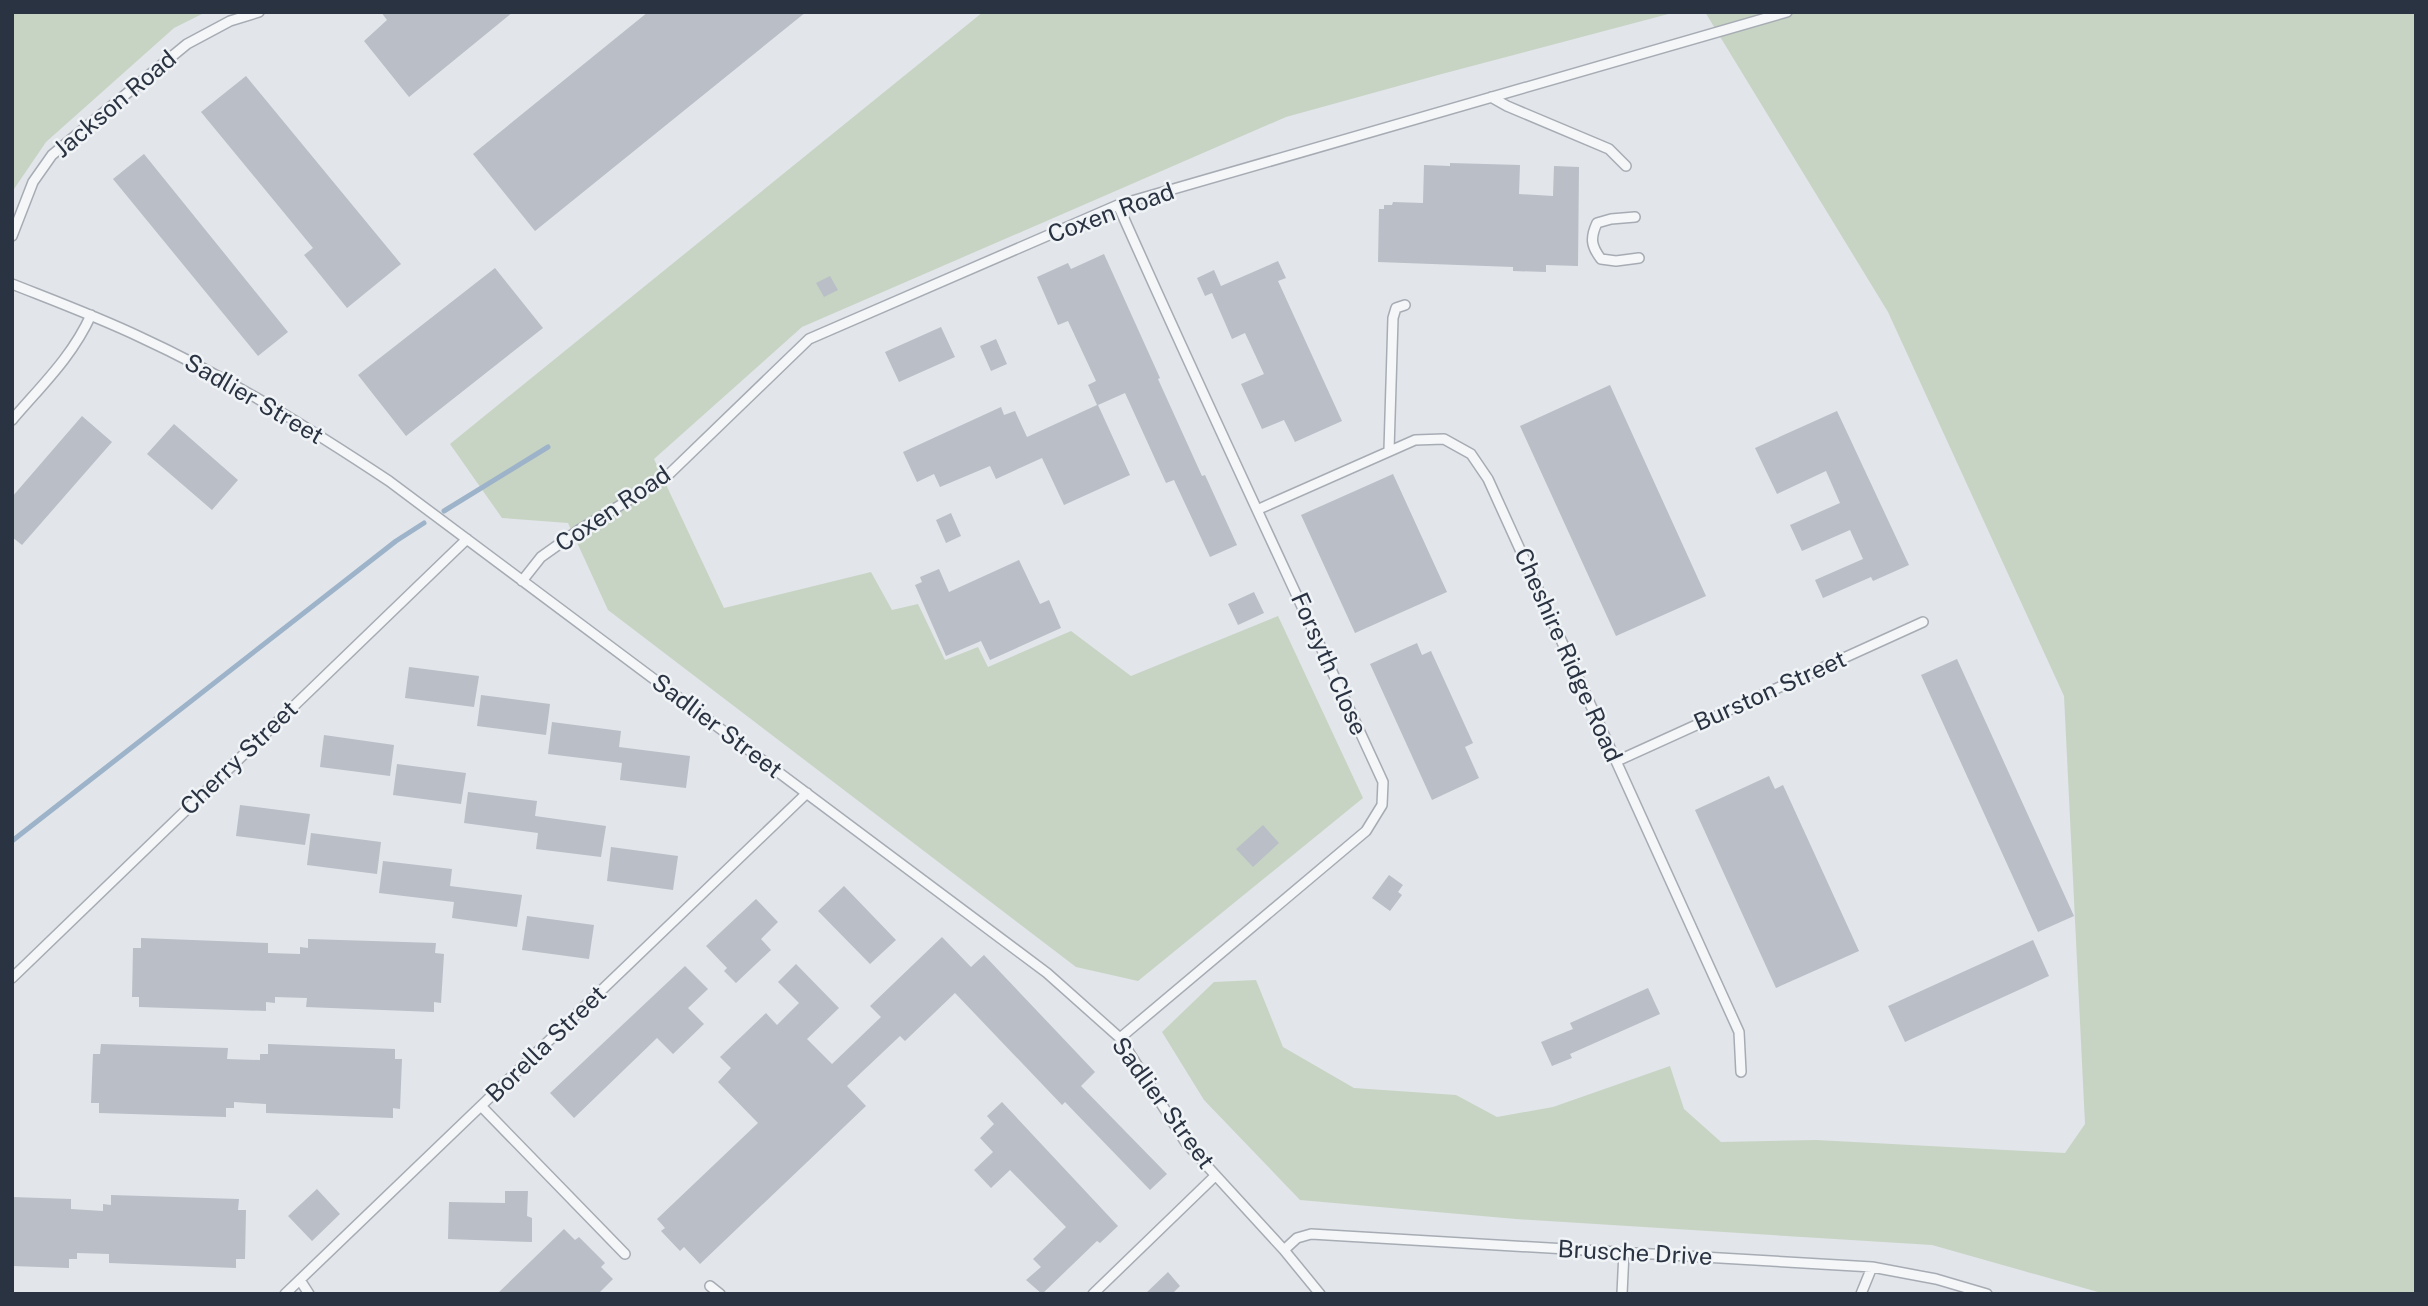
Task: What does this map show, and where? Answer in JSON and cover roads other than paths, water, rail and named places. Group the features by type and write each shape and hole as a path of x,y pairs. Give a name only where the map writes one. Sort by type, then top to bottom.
{"lane":[{"name":"Jackson Road","path":"12,236 33,182 52,155 187,44 230,21 259,12"},
{"name":"Coxen Road","path":"522,581 541,557 560,543 664,479 809,339 1118,205 1787,12"},
{"path":"1491,97 1609,149 1626,166"},
{"name":"Forsyth Close","path":"1118,205 1383,782 1382,805 1366,831 1120,1038"},
{"path":"1635,217 1597,223 1591,235 1593,248 1601,259 1616,261 1639,258"},
{"name":"Sadlier Street","path":"12,284 178,356 299,422 389,481 1047,973 1120,1038 1186,1143 1284,1250 1320,1294"},
{"path":"1389,450 1393,318 1396,308 1405,305"},
{"path":"12,420 71,352 91,316"},
{"name":"Cheshire Ridge Road","path":"1259,509 1415,440 1444,439 1471,454 1488,479 1739,1032 1741,1072"},
{"name":"Cherry Street","path":"12,978 467,538"},
{"name":"Burston Street","path":"1616,761 1923,622"},
{"name":"Borella Street","path":"285,1294 807,793"},
{"path":"481,1106 625,1254"},
{"path":"1093,1294 1216,1176"},
{"name":"Brusche Drive","path":"1284,1250 1297,1238 1311,1234 1872,1267 1936,1279 1987,1294"},
{"path":"1622,1294 1624,1252"},
{"path":"1861,1294 1872,1267"},
{"path":"299,1280 309,1294"},
{"path":"710,1286 720,1294"}],"waterway":[{"path":"444,511 548,447"},
{"path":"12,841 396,541 424,523"}]}
